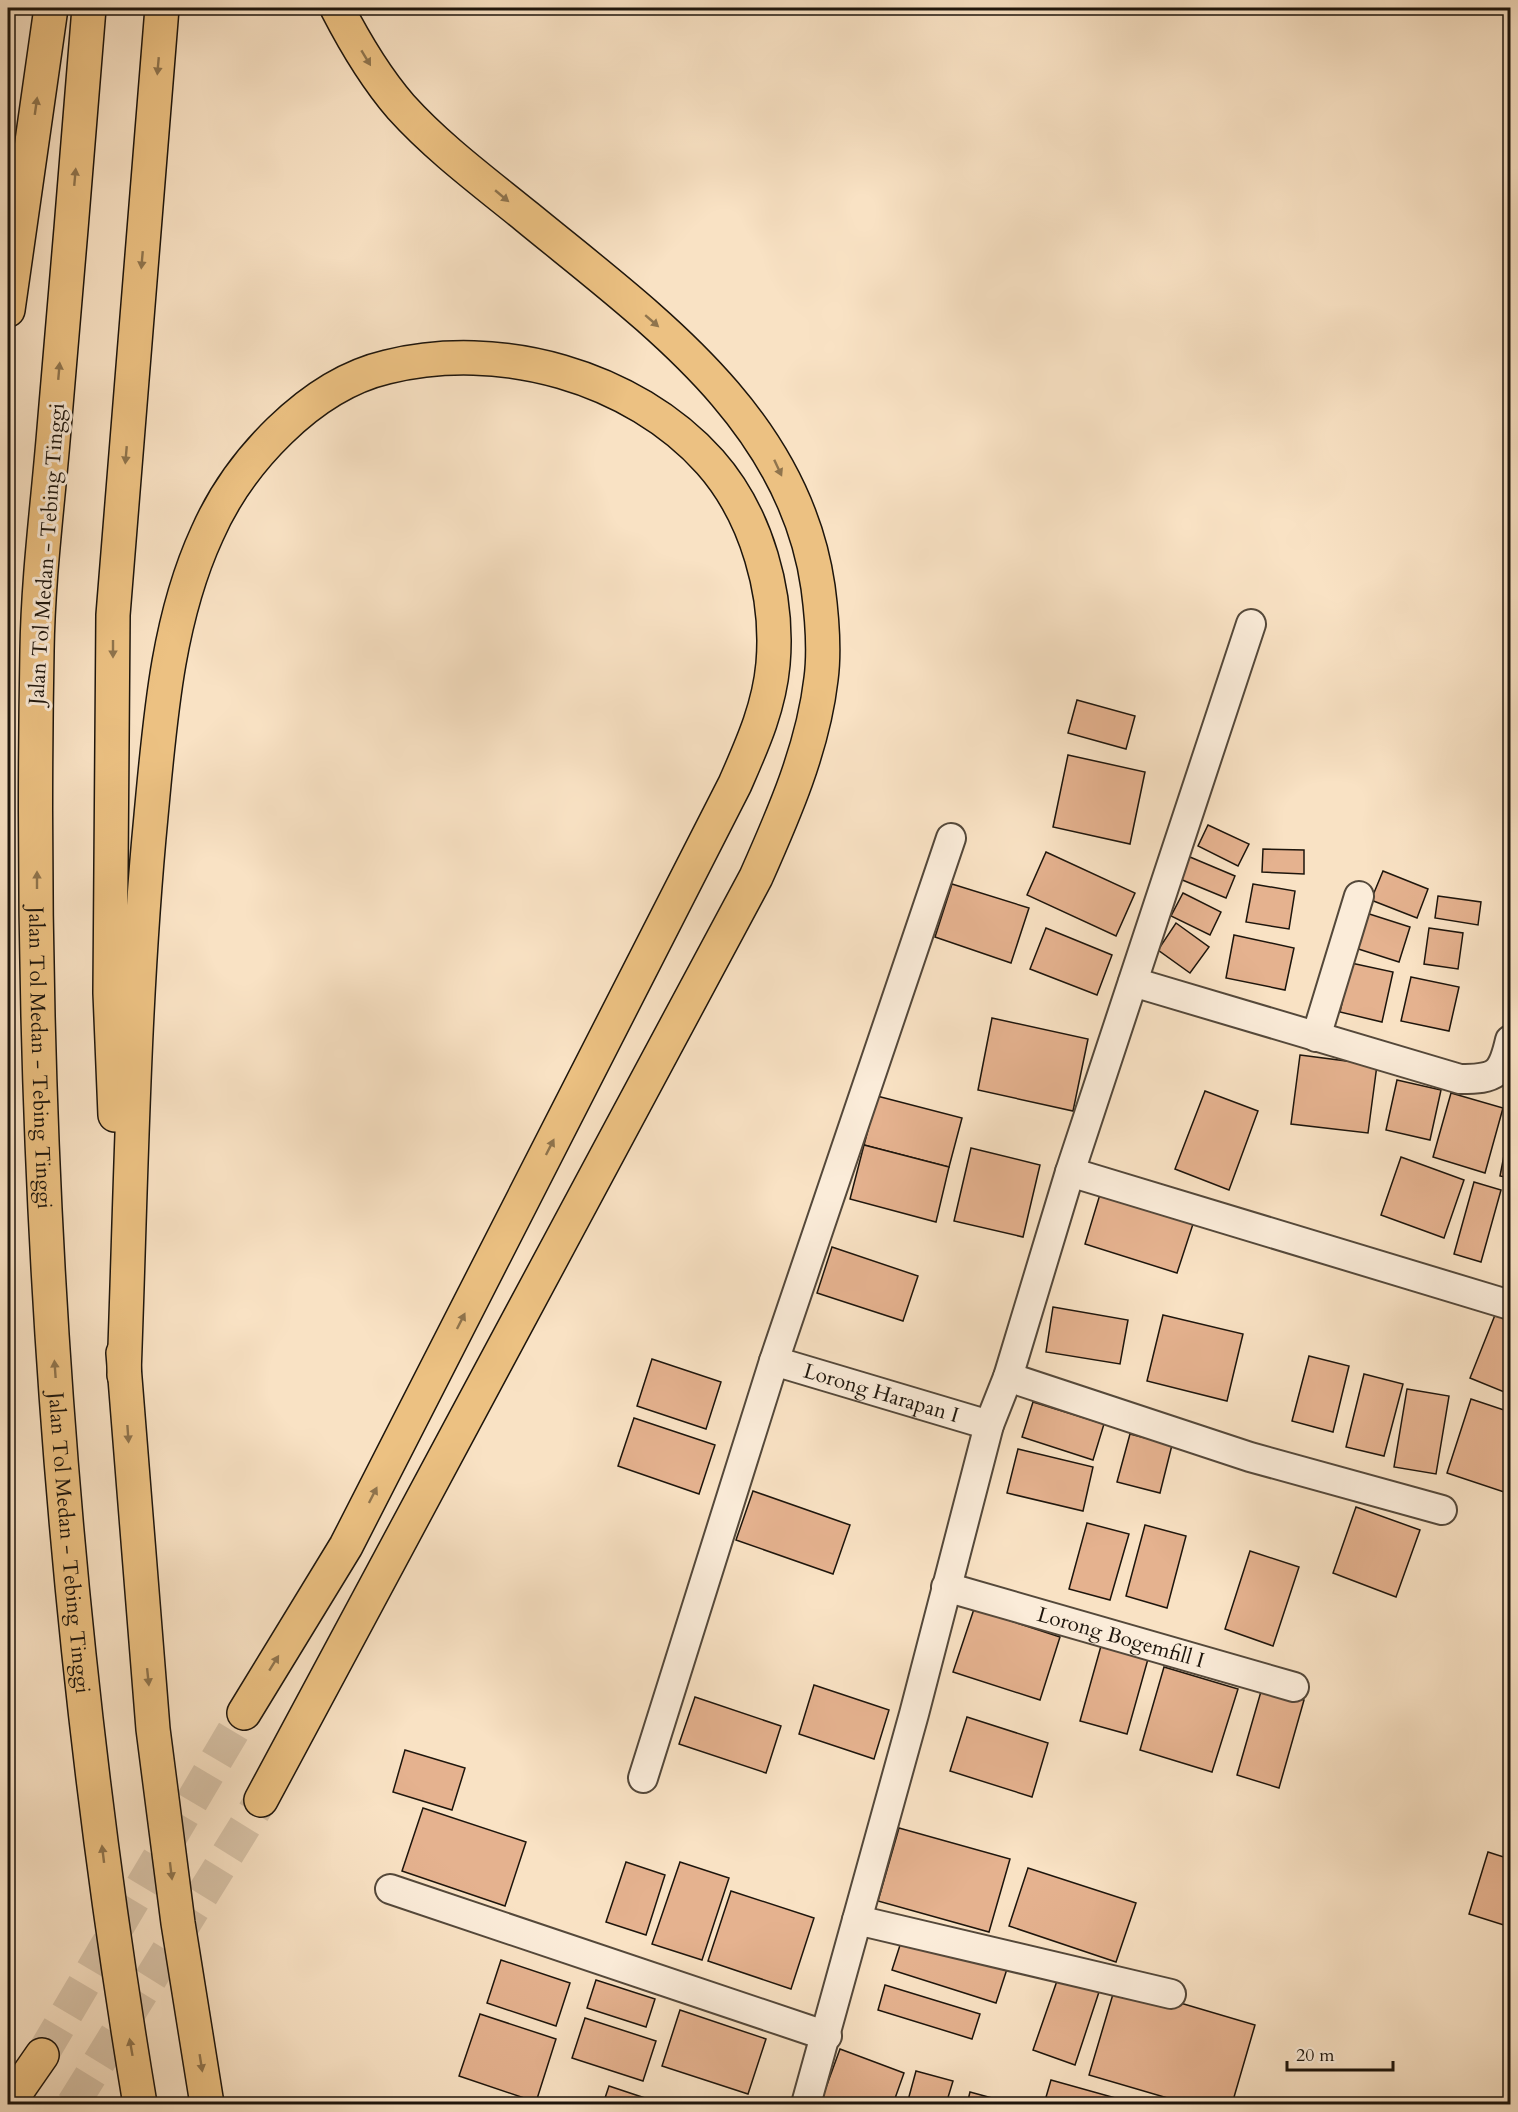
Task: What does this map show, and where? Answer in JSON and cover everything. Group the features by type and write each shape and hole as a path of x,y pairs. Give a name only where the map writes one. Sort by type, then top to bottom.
{"highway":[{"path":"8,310 51,8"},
{"name":"Jalan Tol Medan - Tebing Tinggi","path":"89,8 37,645 37,946 47,1249 61,1457 94,1779 121,1987 140,2104"},
{"path":"162,8 113,615 110,993 124,1375 153,1729 178,1923 207,2104"},
{"path":"261,1800 756,877 785,811 809,741 822,678 822,616 814,560 798,510 773,457 743,413 705,370 659,328 430,135 401,106 373,70 337,8"},
{"path":"124,1375 144,895 159,733 182,599 208,531 239,479 283,426 336,387 384,367 438,359 491,359 543,367 599,384 642,406 679,433 712,464 739,505 761,553 773,610 773,664 762,722 735,784 346,1546 244,1713"},
{"path":"8,2104 42,2055"}],"street":[{"path":"806,2104 988,1425 1008,1377 1070,1172 1251,624"},
{"path":"643,1778 774,1361 951,838"},
{"path":"1316,1037 1359,896"},
{"path":"1133,982 1460,1079 1488,1079 1504,1065 1510,1040"},
{"path":"1070,1172 1510,1305"},
{"name":"Lorong Harapan I","path":"774,1361 988,1425"},
{"path":"1008,1377 1250,1457 1442,1510"},
{"name":"Lorong Bogemfill I","path":"946,1587 1294,1687"},
{"path":"390,1889 826,2036"},
{"path":"857,1920 1171,1994"}],"building":[{"path":"1077,700 1135,716 1126,749 1068,733"},
{"path":"1068,755 1145,772 1130,844 1053,827"},
{"path":"1208,825 1249,844 1238,866 1198,846"},
{"path":"1263,849 1304,850 1304,874 1262,872"},
{"path":"1046,852 1135,893 1116,936 1027,895"},
{"path":"1190,857 1235,876 1226,898 1180,879"},
{"path":"1383,871 1428,889 1417,918 1371,900"},
{"path":"952,884 1029,908 1011,963 935,937"},
{"path":"1253,884 1295,891 1289,929 1246,922"},
{"path":"1183,893 1221,912 1210,935 1171,916"},
{"path":"1438,896 1481,902 1478,925 1435,918"},
{"path":"1360,911 1410,927 1399,962 1349,946"},
{"path":"1176,923 1209,947 1190,973 1158,950"},
{"path":"1046,928 1112,955 1097,995 1030,969"},
{"path":"1429,928 1463,933 1458,969 1424,964"},
{"path":"1234,935 1294,948 1285,990 1226,978"},
{"path":"1351,963 1393,972 1382,1022 1340,1012"},
{"path":"1411,977 1459,987 1449,1031 1401,1021"},
{"path":"992,1018 1088,1039 1073,1111 978,1090"},
{"path":"1300,1055 1377,1065 1368,1133 1291,1124"},
{"path":"1397,1080 1441,1090 1430,1140 1386,1130"},
{"path":"1205,1091 1258,1111 1229,1190 1175,1169"},
{"path":"1451,1093 1503,1108 1485,1173 1433,1157"},
{"path":"877,1096 962,1118 949,1167 864,1145"},
{"path":"1510,1125 1510,1178 1500,1176"},
{"path":"864,1145 949,1167 936,1222 850,1199"},
{"path":"971,1148 1040,1165 1023,1237 954,1221"},
{"path":"1401,1157 1464,1180 1444,1238 1381,1215"},
{"path":"1474,1182 1501,1190 1481,1262 1454,1254"},
{"path":"1101,1191 1194,1221 1177,1273 1085,1244"},
{"path":"832,1247 918,1276 903,1321 817,1293"},
{"path":"1053,1307 1128,1320 1120,1364 1046,1352"},
{"path":"1497,1310 1510,1315 1509,1394 1470,1378"},
{"path":"1163,1315 1243,1334 1227,1401 1147,1381"},
{"path":"1309,1356 1349,1366 1333,1432 1292,1421"},
{"path":"652,1359 721,1382 706,1429 637,1406"},
{"path":"1364,1374 1403,1384 1384,1456 1346,1447"},
{"path":"1407,1389 1449,1396 1436,1474 1394,1467"},
{"path":"1471,1399 1510,1412 1510,1494 1447,1473"},
{"path":"1033,1402 1104,1424 1093,1460 1022,1437"},
{"path":"634,1418 715,1445 699,1494 618,1466"},
{"path":"1130,1434 1172,1445 1160,1493 1117,1482"},
{"path":"1018,1449 1093,1467 1083,1511 1007,1493"},
{"path":"753,1491 850,1525 833,1574 736,1540"},
{"path":"1356,1507 1420,1530 1396,1597 1333,1573"},
{"path":"1087,1523 1129,1534 1110,1600 1069,1589"},
{"path":"1145,1525 1186,1536 1167,1608 1126,1596"},
{"path":"1250,1551 1299,1567 1273,1646 1225,1629"},
{"path":"974,1609 1060,1637 1040,1700 953,1672"},
{"path":"1101,1646 1148,1659 1127,1734 1080,1721"},
{"path":"1164,1667 1238,1689 1212,1772 1140,1750"},
{"path":"814,1685 889,1710 874,1759 799,1734"},
{"path":"1262,1688 1304,1700 1279,1788 1237,1775"},
{"path":"695,1697 781,1726 766,1773 679,1744"},
{"path":"967,1717 1048,1743 1032,1797 950,1771"},
{"path":"405,1750 465,1768 452,1810 393,1792"},
{"path":"423,1808 526,1842 505,1906 402,1871"},
{"path":"899,1828 1010,1859 989,1932 878,1901"},
{"path":"1488,1852 1510,1859 1510,1927 1469,1914"},
{"path":"626,1862 665,1875 646,1935 606,1922"},
{"path":"680,1862 729,1878 702,1960 652,1944"},
{"path":"1028,1868 1136,1903 1116,1962 1009,1926"},
{"path":"731,1891 814,1918 791,1989 708,1961"},
{"path":"903,1936 1007,1969 996,2003 892,1970"},
{"path":"501,1960 570,1983 556,2026 487,2003"},
{"path":"1058,1978 1099,1992 1075,2065 1033,2050"},
{"path":"596,1980 655,1999 646,2027 587,2008"},
{"path":"1116,1984 1255,2025 1232,2104 1188,2104 1089,2075"},
{"path":"885,1985 980,2014 972,2039 878,2010"},
{"path":"680,2010 766,2039 748,2094 662,2066"},
{"path":"480,2014 556,2039 536,2102 459,2076"},
{"path":"585,2018 656,2041 643,2081 572,2058"},
{"path":"840,2049 904,2073 893,2104 820,2104"},
{"path":"916,2071 953,2081 946,2104 907,2104"},
{"path":"1051,2080 1119,2099 1117,2104 1044,2104"},
{"path":"609,2086 663,2104 603,2104"},
{"path":"970,2092 1014,2104 967,2104"}],"tunnel":[{"path":"42,2055 244,1713"},
{"path":"73,2104 261,1800"}]}
